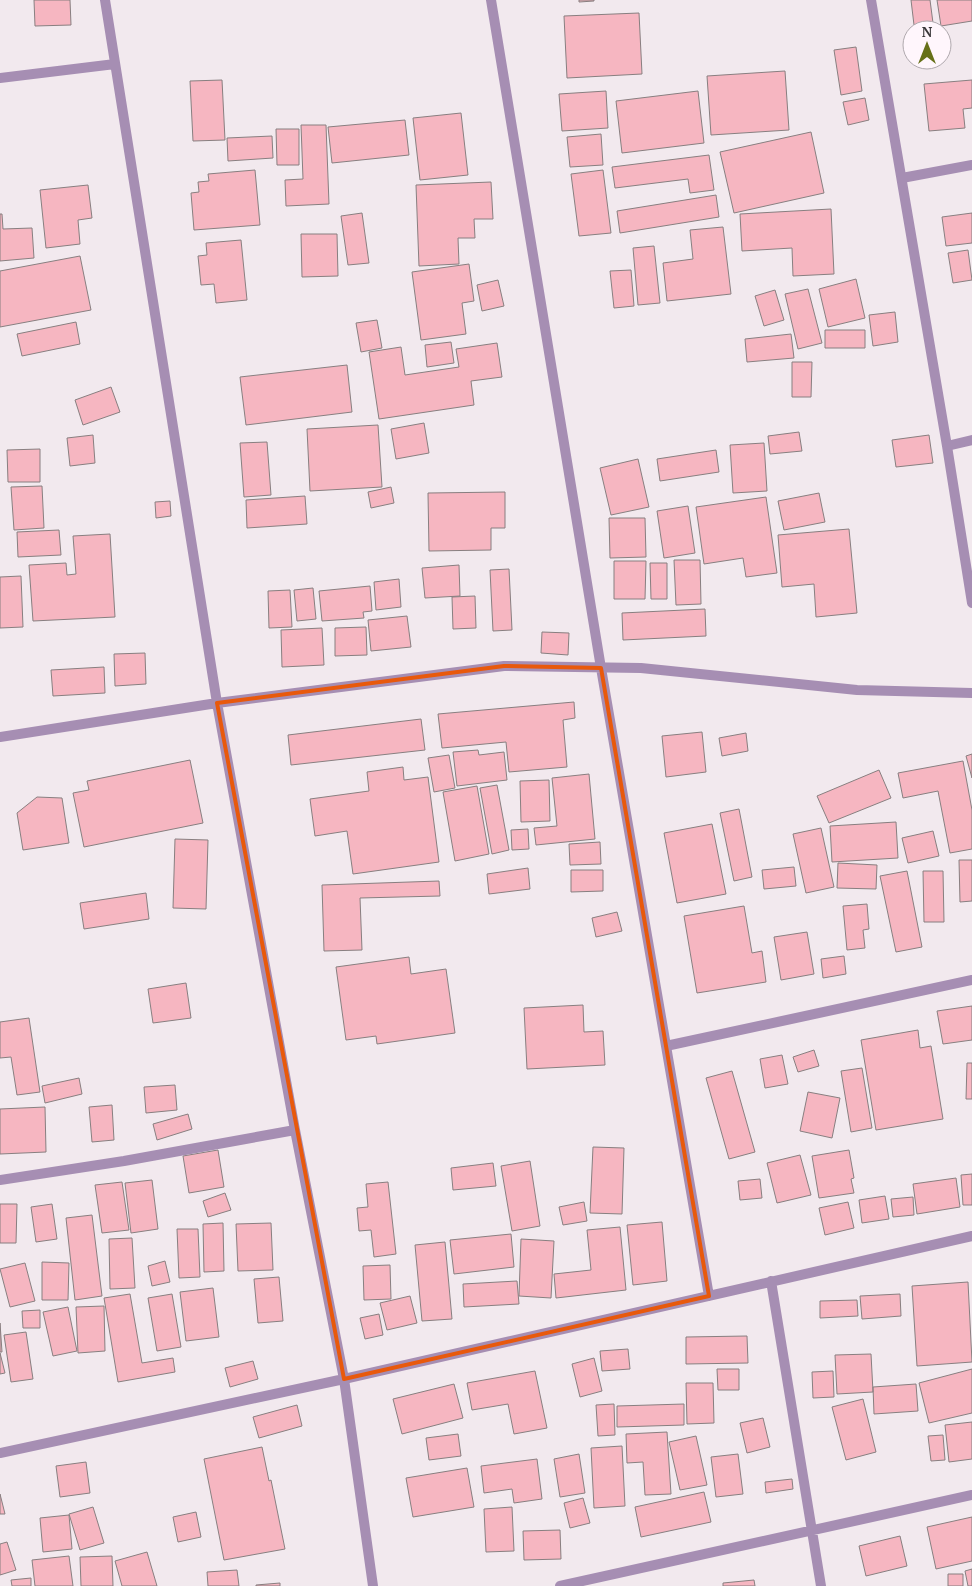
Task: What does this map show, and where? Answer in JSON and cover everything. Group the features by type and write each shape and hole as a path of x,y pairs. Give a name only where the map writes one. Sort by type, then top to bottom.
{"street":[{"path":"105,0 217,703 295,1130 344,1379 373,1586"},
{"path":"491,0 601,668 709,1296"},
{"path":"871,0 972,603"},
{"path":"0,78 116,64"},
{"path":"902,178 972,165"},
{"path":"947,446 972,440"},
{"path":"0,737 217,703 504,666 641,668 857,690 972,693"},
{"path":"666,1046 972,980"},
{"path":"0,1180 124,1161 295,1130"},
{"path":"0,1453 344,1379 972,1236"},
{"path":"771,1281 821,1586"},
{"path":"560,1586 972,1495"}],"highlighted area":[{"path":"504,666 601,668 709,1296 344,1379 217,703"}],"building":[{"path":"34,0 70,0 71,25 35,26"},
{"path":"579,0 594,0 594,1 579,2"},
{"path":"911,0 930,0 933,20 913,20"},
{"path":"937,0 972,0 972,21 952,24 952,20 940,20"},
{"path":"639,13 642,74 567,78 564,16"},
{"path":"856,47 862,91 841,95 834,50"},
{"path":"785,71 789,130 711,135 707,76"},
{"path":"222,80 225,140 193,141 190,81"},
{"path":"972,80 972,108 963,109 965,128 929,131 924,84"},
{"path":"606,91 608,128 562,131 559,94"},
{"path":"698,91 704,143 622,153 616,101"},
{"path":"865,98 869,120 848,125 843,102"},
{"path":"461,113 468,175 420,180 413,118"},
{"path":"405,120 409,155 332,163 328,127"},
{"path":"301,125 326,125 329,204 286,206 285,180 303,179"},
{"path":"276,129 299,129 299,165 277,165"},
{"path":"811,132 824,193 734,213 720,152"},
{"path":"601,134 603,165 570,167 567,137"},
{"path":"272,136 273,158 228,161 227,138"},
{"path":"709,155 714,190 690,193 688,179 615,188 612,167"},
{"path":"255,170 260,225 194,230 191,193 199,192 198,182 209,181 208,174"},
{"path":"603,170 611,233 579,236 571,174"},
{"path":"491,182 493,219 474,219 475,238 458,238 459,264 419,266 416,185"},
{"path":"88,185 92,218 78,220 80,244 46,248 40,190"},
{"path":"716,195 719,217 620,233 617,211"},
{"path":"831,209 834,274 793,276 792,248 742,251 740,214"},
{"path":"362,213 369,263 348,265 341,216"},
{"path":"972,213 972,243 946,246 942,217"},
{"path":"0,214 2,214 3,229 32,228 34,258 0,261"},
{"path":"723,227 731,294 667,301 663,263 693,259 690,230"},
{"path":"301,234 337,234 338,276 302,277"},
{"path":"241,240 247,300 216,303 214,284 201,285 198,256 207,255 206,243"},
{"path":"654,246 660,303 638,305 633,248"},
{"path":"968,250 972,280 953,283 948,253"},
{"path":"80,256 91,310 0,327 0,271"},
{"path":"469,264 474,301 462,303 466,334 421,340 412,272"},
{"path":"631,270 634,306 614,308 610,271"},
{"path":"856,279 865,318 828,327 819,289"},
{"path":"498,280 504,306 482,311 477,285"},
{"path":"808,289 822,343 798,349 785,294"},
{"path":"775,290 784,320 764,326 755,296"},
{"path":"895,312 898,342 873,346 869,315"},
{"path":"377,320 382,348 361,352 356,323"},
{"path":"76,322 80,344 22,356 17,334"},
{"path":"825,330 865,330 865,348 825,348"},
{"path":"791,334 794,358 747,362 745,339"},
{"path":"451,342 454,363 427,367 425,345"},
{"path":"497,343 502,377 471,381 474,405 379,419 369,352 401,347 405,375 459,367 456,349"},
{"path":"792,362 812,362 811,397 792,397"},
{"path":"347,365 352,412 246,425 240,377"},
{"path":"111,387 120,412 83,425 75,400"},
{"path":"424,423 429,453 396,459 391,429"},
{"path":"378,425 382,487 310,491 307,429"},
{"path":"799,432 802,451 770,454 768,436"},
{"path":"93,435 95,463 70,466 67,438"},
{"path":"929,435 933,463 896,467 892,440"},
{"path":"267,442 271,495 244,497 240,443"},
{"path":"764,443 767,491 733,493 730,445"},
{"path":"40,449 40,482 8,482 7,450"},
{"path":"716,450 719,472 660,481 657,459"},
{"path":"638,459 649,507 611,515 600,468"},
{"path":"42,486 44,528 14,530 11,487"},
{"path":"391,487 394,503 371,508 368,492"},
{"path":"505,492 505,528 491,528 491,550 429,551 428,493"},
{"path":"819,493 825,522 784,530 778,501"},
{"path":"305,496 307,524 247,528 246,500"},
{"path":"766,497 777,573 746,577 743,558 704,564 696,507"},
{"path":"170,501 171,516 156,518 155,502"},
{"path":"688,506 695,553 664,558 657,511"},
{"path":"609,518 645,518 646,557 610,558"},
{"path":"849,529 857,613 816,617 814,584 782,587 778,535"},
{"path":"59,530 61,555 18,557 17,532"},
{"path":"110,534 115,617 33,621 29,565 66,563 67,575 76,574 73,536"},
{"path":"674,560 700,560 701,604 676,605"},
{"path":"614,561 646,561 645,599 614,599"},
{"path":"650,563 667,563 667,599 651,599"},
{"path":"459,565 460,596 425,598 422,568"},
{"path":"509,569 512,630 493,631 490,570"},
{"path":"21,576 23,627 0,628 0,577"},
{"path":"399,579 401,607 376,610 374,582"},
{"path":"370,586 372,611 363,612 364,618 322,621 319,591"},
{"path":"313,588 316,619 297,621 294,590"},
{"path":"290,590 292,627 269,628 268,591"},
{"path":"475,596 476,628 453,629 452,597"},
{"path":"705,609 706,636 623,640 622,613"},
{"path":"407,616 411,647 371,651 368,620"},
{"path":"366,627 367,655 335,656 335,628"},
{"path":"322,628 324,665 282,667 281,630"},
{"path":"542,632 569,633 568,655 541,653"},
{"path":"145,653 146,684 115,686 114,654"},
{"path":"104,667 105,693 53,696 51,670"},
{"path":"574,702 575,718 563,720 567,767 509,772 506,742 442,748 438,714"},
{"path":"421,719 425,750 291,765 288,735"},
{"path":"702,732 706,772 666,777 662,736"},
{"path":"746,733 748,751 722,756 719,738"},
{"path":"478,750 479,755 504,752 507,780 457,786 453,752"},
{"path":"972,754 972,778 966,756"},
{"path":"449,755 455,788 434,792 428,758"},
{"path":"190,760 203,823 84,847 73,793 89,790 87,781"},
{"path":"963,761 972,810 972,849 950,853 938,791 903,798 898,773"},
{"path":"403,767 404,780 428,777 439,862 353,874 347,831 315,836 310,799 369,791 367,772"},
{"path":"879,770 891,798 829,823 817,796"},
{"path":"589,774 595,839 536,845 534,828 557,826 552,778"},
{"path":"549,780 550,821 521,822 520,781"},
{"path":"497,785 509,850 492,854 480,788"},
{"path":"477,786 489,854 455,861 443,792"},
{"path":"37,797 62,798 69,843 23,850 17,813"},
{"path":"739,809 752,877 734,881 720,813"},
{"path":"896,822 898,858 832,862 830,826"},
{"path":"712,824 726,894 677,903 664,833"},
{"path":"821,828 834,887 806,893 793,834"},
{"path":"528,829 529,849 512,850 511,830"},
{"path":"933,831 939,856 908,863 902,838"},
{"path":"175,839 208,840 206,909 173,908"},
{"path":"600,842 601,864 570,865 569,844"},
{"path":"959,860 972,860 972,901 960,902"},
{"path":"838,863 877,865 876,889 837,888"},
{"path":"794,867 796,886 764,889 762,870"},
{"path":"528,868 530,889 489,894 487,874"},
{"path":"571,870 603,870 603,891 571,892"},
{"path":"907,871 922,947 896,952 880,876"},
{"path":"923,871 943,871 944,922 924,922"},
{"path":"439,881 440,896 360,898 362,950 324,951 322,885"},
{"path":"146,893 149,919 84,929 80,903"},
{"path":"867,904 869,929 863,930 865,948 847,950 843,906"},
{"path":"744,906 752,953 762,951 766,982 697,993 684,916"},
{"path":"617,912 622,931 596,937 592,918"},
{"path":"807,932 814,974 781,980 774,937"},
{"path":"844,956 846,974 823,978 821,959"},
{"path":"409,957 411,974 446,969 455,1033 377,1044 376,1036 346,1040 336,967"},
{"path":"186,983 191,1018 153,1023 148,989"},
{"path":"583,1005 584,1032 603,1031 605,1065 527,1069 524,1008"},
{"path":"972,1006 972,1040 943,1044 937,1011"},
{"path":"29,1018 40,1092 17,1095 11,1057 0,1058 0,1022"},
{"path":"918,1030 920,1048 931,1046 943,1119 876,1130 861,1040"},
{"path":"814,1050 819,1066 798,1072 793,1057"},
{"path":"782,1055 788,1084 765,1088 760,1059"},
{"path":"967,1063 972,1063 972,1099 966,1099"},
{"path":"862,1068 872,1128 851,1132 841,1071"},
{"path":"732,1071 755,1152 729,1159 706,1078"},
{"path":"79,1078 82,1094 45,1103 42,1086"},
{"path":"175,1085 177,1110 146,1113 144,1087"},
{"path":"808,1092 840,1098 832,1138 800,1131"},
{"path":"112,1105 114,1140 92,1142 89,1107"},
{"path":"45,1107 46,1152 0,1154 0,1109"},
{"path":"188,1114 192,1129 157,1140 153,1124"},
{"path":"593,1147 624,1148 622,1214 590,1213"},
{"path":"218,1150 224,1187 189,1193 183,1156"},
{"path":"849,1150 854,1178 851,1179 854,1193 819,1198 812,1156"},
{"path":"800,1155 811,1195 777,1203 767,1163"},
{"path":"530,1161 540,1226 512,1231 501,1166"},
{"path":"493,1163 496,1186 453,1190 451,1168"},
{"path":"972,1174 972,1205 963,1205 961,1175"},
{"path":"956,1178 960,1207 917,1214 913,1184"},
{"path":"760,1179 762,1198 740,1200 738,1181"},
{"path":"152,1180 158,1229 131,1233 125,1183"},
{"path":"122,1182 129,1230 102,1233 95,1185"},
{"path":"388,1182 396,1254 374,1257 371,1230 359,1231 357,1208 368,1207 366,1184"},
{"path":"225,1193 231,1210 208,1217 203,1201"},
{"path":"885,1196 889,1219 862,1223 859,1200"},
{"path":"913,1197 914,1215 893,1217 891,1199"},
{"path":"584,1202 587,1221 563,1225 559,1207"},
{"path":"848,1202 854,1228 825,1235 819,1208"},
{"path":"0,1204 17,1204 16,1243 0,1243"},
{"path":"52,1204 57,1239 36,1242 31,1207"},
{"path":"92,1215 102,1296 75,1300 66,1218"},
{"path":"662,1222 667,1281 633,1285 627,1225"},
{"path":"223,1223 224,1271 204,1272 203,1224"},
{"path":"271,1223 273,1270 238,1271 236,1224"},
{"path":"620,1227 626,1290 556,1298 554,1274 591,1270 587,1230"},
{"path":"177,1229 198,1229 200,1277 179,1278"},
{"path":"511,1234 514,1267 454,1274 450,1240"},
{"path":"132,1238 135,1288 110,1289 109,1239"},
{"path":"521,1239 554,1241 551,1298 519,1296"},
{"path":"445,1242 452,1319 422,1321 415,1245"},
{"path":"165,1261 170,1282 152,1286 148,1266"},
{"path":"42,1262 69,1263 68,1300 42,1300"},
{"path":"25,1263 35,1301 10,1307 0,1269"},
{"path":"390,1265 391,1299 364,1300 363,1266"},
{"path":"279,1277 283,1321 258,1323 254,1279"},
{"path":"517,1281 519,1304 464,1307 463,1284"},
{"path":"968,1282 972,1362 917,1366 912,1286"},
{"path":"213,1288 219,1337 186,1341 180,1292"},
{"path":"130,1294 142,1363 173,1358 175,1372 118,1382 104,1298"},
{"path":"172,1294 181,1347 157,1351 148,1298"},
{"path":"900,1294 901,1316 862,1319 860,1296"},
{"path":"410,1296 417,1323 387,1330 380,1303"},
{"path":"857,1300 858,1316 820,1318 820,1301"},
{"path":"104,1306 105,1351 78,1353 76,1307"},
{"path":"68,1307 77,1351 53,1356 43,1312"},
{"path":"40,1310 40,1328 23,1328 22,1311"},
{"path":"379,1314 383,1335 365,1339 360,1318"},
{"path":"0,1323 2,1352 0,1352"},
{"path":"26,1332 33,1379 11,1382 4,1335"},
{"path":"747,1336 748,1363 686,1364 686,1337"},
{"path":"628,1349 630,1369 602,1371 600,1351"},
{"path":"0,1353 5,1373 0,1374"},
{"path":"871,1354 873,1392 837,1394 835,1355"},
{"path":"594,1358 602,1391 580,1397 572,1364"},
{"path":"253,1361 258,1379 230,1387 225,1368"},
{"path":"717,1369 739,1369 739,1390 718,1390"},
{"path":"972,1369 972,1413 929,1423 919,1383"},
{"path":"535,1371 547,1428 514,1434 508,1404 472,1410 467,1383"},
{"path":"833,1371 834,1397 813,1398 812,1372"},
{"path":"686,1383 713,1383 714,1423 687,1424"},
{"path":"454,1384 463,1418 402,1434 393,1399"},
{"path":"916,1384 918,1411 874,1414 873,1387"},
{"path":"863,1399 876,1452 846,1460 832,1407"},
{"path":"614,1404 615,1435 598,1436 596,1405"},
{"path":"684,1404 684,1425 617,1427 617,1406"},
{"path":"297,1405 302,1426 259,1438 253,1417"},
{"path":"763,1418 770,1447 747,1453 740,1423"},
{"path":"972,1422 972,1459 949,1462 945,1425"},
{"path":"667,1432 671,1494 645,1495 643,1462 627,1463 626,1434"},
{"path":"458,1434 461,1456 429,1460 426,1438"},
{"path":"943,1435 945,1460 931,1461 928,1436"},
{"path":"696,1436 707,1485 680,1490 669,1442"},
{"path":"622,1446 625,1506 594,1508 591,1448"},
{"path":"262,1447 269,1481 271,1480 285,1549 224,1560 204,1459"},
{"path":"579,1454 585,1493 560,1497 554,1459"},
{"path":"738,1454 743,1494 716,1497 711,1457"},
{"path":"537,1459 542,1499 514,1503 512,1489 484,1493 481,1466"},
{"path":"86,1462 90,1493 60,1497 56,1466"},
{"path":"467,1468 474,1507 413,1517 406,1478"},
{"path":"792,1479 793,1489 766,1493 765,1482"},
{"path":"704,1492 711,1522 641,1537 635,1507"},
{"path":"0,1494 5,1514 0,1514"},
{"path":"583,1498 590,1523 570,1528 564,1503"},
{"path":"93,1507 104,1543 80,1550 69,1514"},
{"path":"512,1507 514,1551 486,1552 484,1509"},
{"path":"196,1512 201,1537 178,1542 173,1517"},
{"path":"69,1515 72,1549 43,1552 40,1518"},
{"path":"972,1517 972,1561 936,1569 927,1527"},
{"path":"560,1530 561,1559 524,1560 523,1531"},
{"path":"900,1536 907,1566 866,1576 859,1546"},
{"path":"7,1542 16,1570 0,1575 0,1544"},
{"path":"147,1552 157,1586 122,1586 115,1561"},
{"path":"69,1556 73,1586 35,1586 32,1560"},
{"path":"112,1556 113,1586 81,1586 80,1557"},
{"path":"972,1569 972,1586 968,1586 965,1571"},
{"path":"237,1570 239,1586 208,1586 207,1572"},
{"path":"948,1574 963,1574 963,1586 948,1586"},
{"path":"31,1578 31,1586 12,1586 11,1580"},
{"path":"754,1580 755,1586 723,1586 723,1583"},
{"path":"280,1583 280,1586 256,1586 256,1585"}]}
